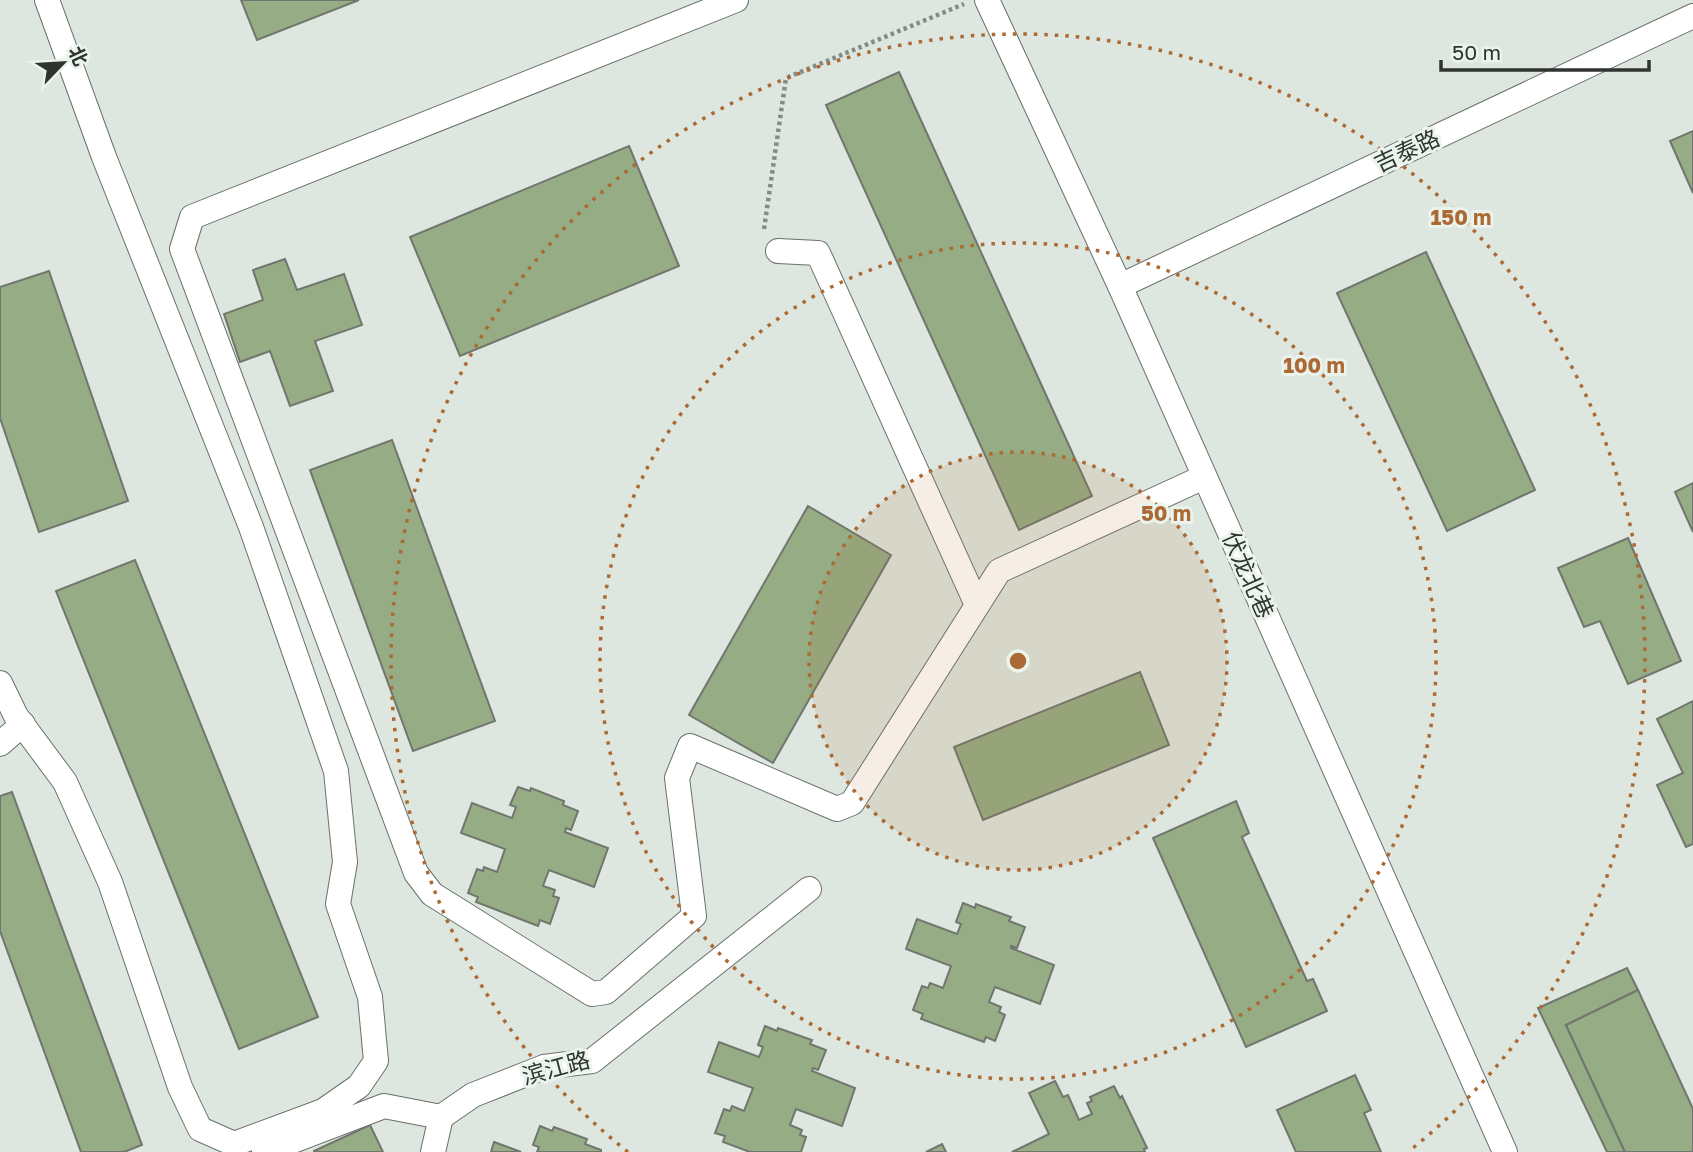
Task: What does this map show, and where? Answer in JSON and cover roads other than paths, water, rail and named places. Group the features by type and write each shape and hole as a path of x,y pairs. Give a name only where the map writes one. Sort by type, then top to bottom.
{"street":[{"path":"0,682 23,724 65,782 110,882 180,1087 200,1129 234,1144 323,1111 359,1087 376,1061 370,997 338,904 345,862 336,771 251,527 104,157 47,0"},
{"path":"736,0 192,217 182,249 416,873 432,894 592,994 606,992 694,916 677,778 690,746 837,809 852,803 999,571"},
{"name":"伏龙北巷","path":"987,0 1120,286 1505,1152"},
{"name":"吉泰路","path":"1120,286 1693,16"},
{"path":"778,251 818,253 977,605"},
{"path":"960,567 999,571 1204,477"},
{"path":"0,744 23,724"},
{"name":"滨江路","path":"441,1117 473,1096 544,1067 592,1061 809,889"},
{"path":"264,1152 384,1106 441,1117 433,1152"}]}
